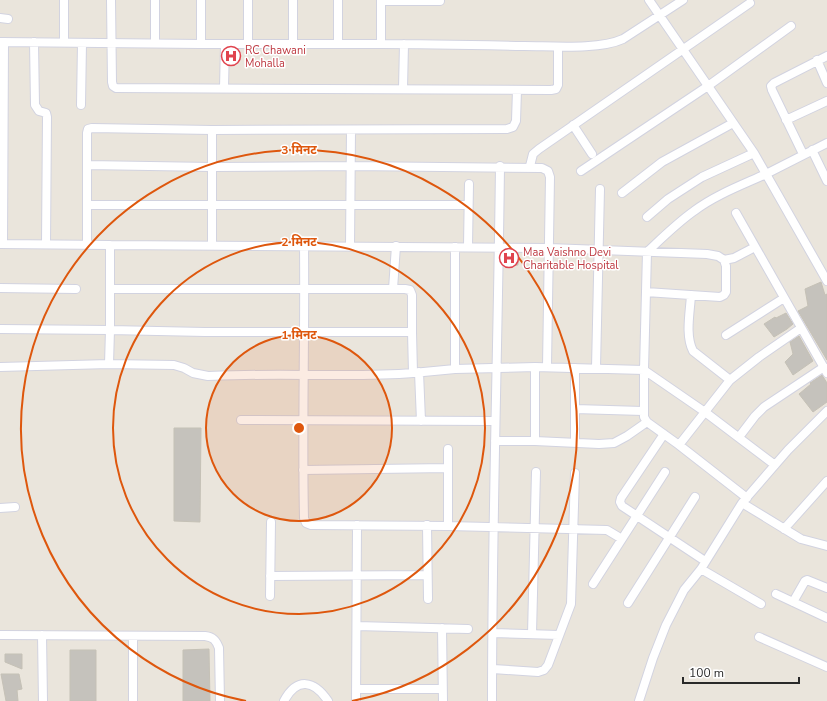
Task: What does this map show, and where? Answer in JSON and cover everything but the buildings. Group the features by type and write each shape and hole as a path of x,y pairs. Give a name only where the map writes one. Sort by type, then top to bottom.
{"street":[{"path":"64,0 64,42"},
{"path":"112,0 112,82 113,86 116,88 551,90 556,88 558,80 558,47"},
{"path":"154,0 155,43"},
{"path":"200,0 201,44"},
{"path":"248,0 248,43"},
{"path":"293,44 294,0"},
{"path":"338,0 338,43"},
{"path":"381,44 381,0 440,1"},
{"path":"649,0 754,154 827,281"},
{"path":"646,292 720,297 726,292 726,266 724,260 718,256 707,254 598,249 499,248 468,246 1,244 2,42 201,44 338,43 558,47 604,45 615,43 624,39 683,0"},
{"path":"530,166 533,154 750,3"},
{"path":"581,171 708,86 791,26"},
{"path":"34,42 35,105 39,110 46,114 47,117 46,244"},
{"path":"81,105 82,43"},
{"path":"224,88 225,44"},
{"path":"403,89 404,44"},
{"path":"803,154 771,86 774,83 827,56"},
{"path":"817,60 827,83"},
{"path":"87,245 88,129 507,129 514,127 516,121 517,90"},
{"path":"786,120 827,101"},
{"path":"622,193 662,162 733,123"},
{"path":"573,126 592,154"},
{"path":"212,130 212,245"},
{"path":"350,246 352,166 351,130"},
{"path":"827,143 717,197 694,210 647,252 643,411 647,422 679,445 744,500 784,529 801,539 827,546"},
{"path":"812,150 827,181"},
{"path":"647,217 668,199 702,177 754,154"},
{"path":"87,165 212,167 530,166 542,168 548,171 550,177 547,367"},
{"path":"492,701 500,166"},
{"path":"468,246 469,184"},
{"path":"596,368 600,189"},
{"path":"87,205 468,205"},
{"path":"736,213 825,370 764,407 739,437"},
{"path":"109,364 110,245"},
{"path":"304,246 305,374 303,470 304,518 306,523 494,526 607,530 622,539"},
{"path":"393,289 396,246"},
{"path":"455,247 455,369"},
{"path":"724,260 734,258 755,247"},
{"path":"0,288 76,289"},
{"path":"110,289 410,290 412,295 412,332 421,421"},
{"path":"691,295 689,337 693,351 730,380"},
{"path":"726,335 784,298"},
{"path":"679,445 730,380 759,357 801,328"},
{"path":"0,330 412,332"},
{"path":"0,367 109,364 174,365 193,373 208,376 305,374 387,375 497,367 644,370 705,412 775,465"},
{"path":"535,367 535,440"},
{"path":"575,368 575,443"},
{"path":"575,409 643,411"},
{"path":"642,700 653,658 666,625 684,590 700,569 744,500 788,450 827,411"},
{"path":"241,420 495,421"},
{"path":"495,441 535,440 599,444 614,443 647,422"},
{"path":"664,434 621,498 620,502 622,506 705,561"},
{"path":"448,449 448,526"},
{"path":"303,470 448,468"},
{"path":"532,634 536,472"},
{"path":"593,584 665,472"},
{"path":"492,669 538,672 544,670 548,665 571,604 575,473"},
{"path":"784,529 827,481"},
{"path":"628,603 695,497"},
{"path":"0,508 16,507"},
{"path":"270,596 271,522"},
{"path":"355,701 357,525"},
{"path":"427,525 428,599"},
{"path":"700,569 761,604"},
{"path":"270,576 427,576"},
{"path":"793,602 807,580 827,588"},
{"path":"776,594 827,618"},
{"path":"357,626 468,629"},
{"path":"442,628 443,701"},
{"path":"493,633 559,635"},
{"path":"0,635 212,637 217,641 219,648 220,701"},
{"path":"42,635 43,701"},
{"path":"133,636 133,701"},
{"path":"759,637 827,667"},
{"path":"284,701 291,690 306,684 316,686 328,701"},
{"path":"356,689 442,688"}],"place":[{"name":"RC Chawani Mohalla","path":"231,56"},
{"name":"Maa Vaishno Devi Charitable Hospital","path":"509,258"}]}
